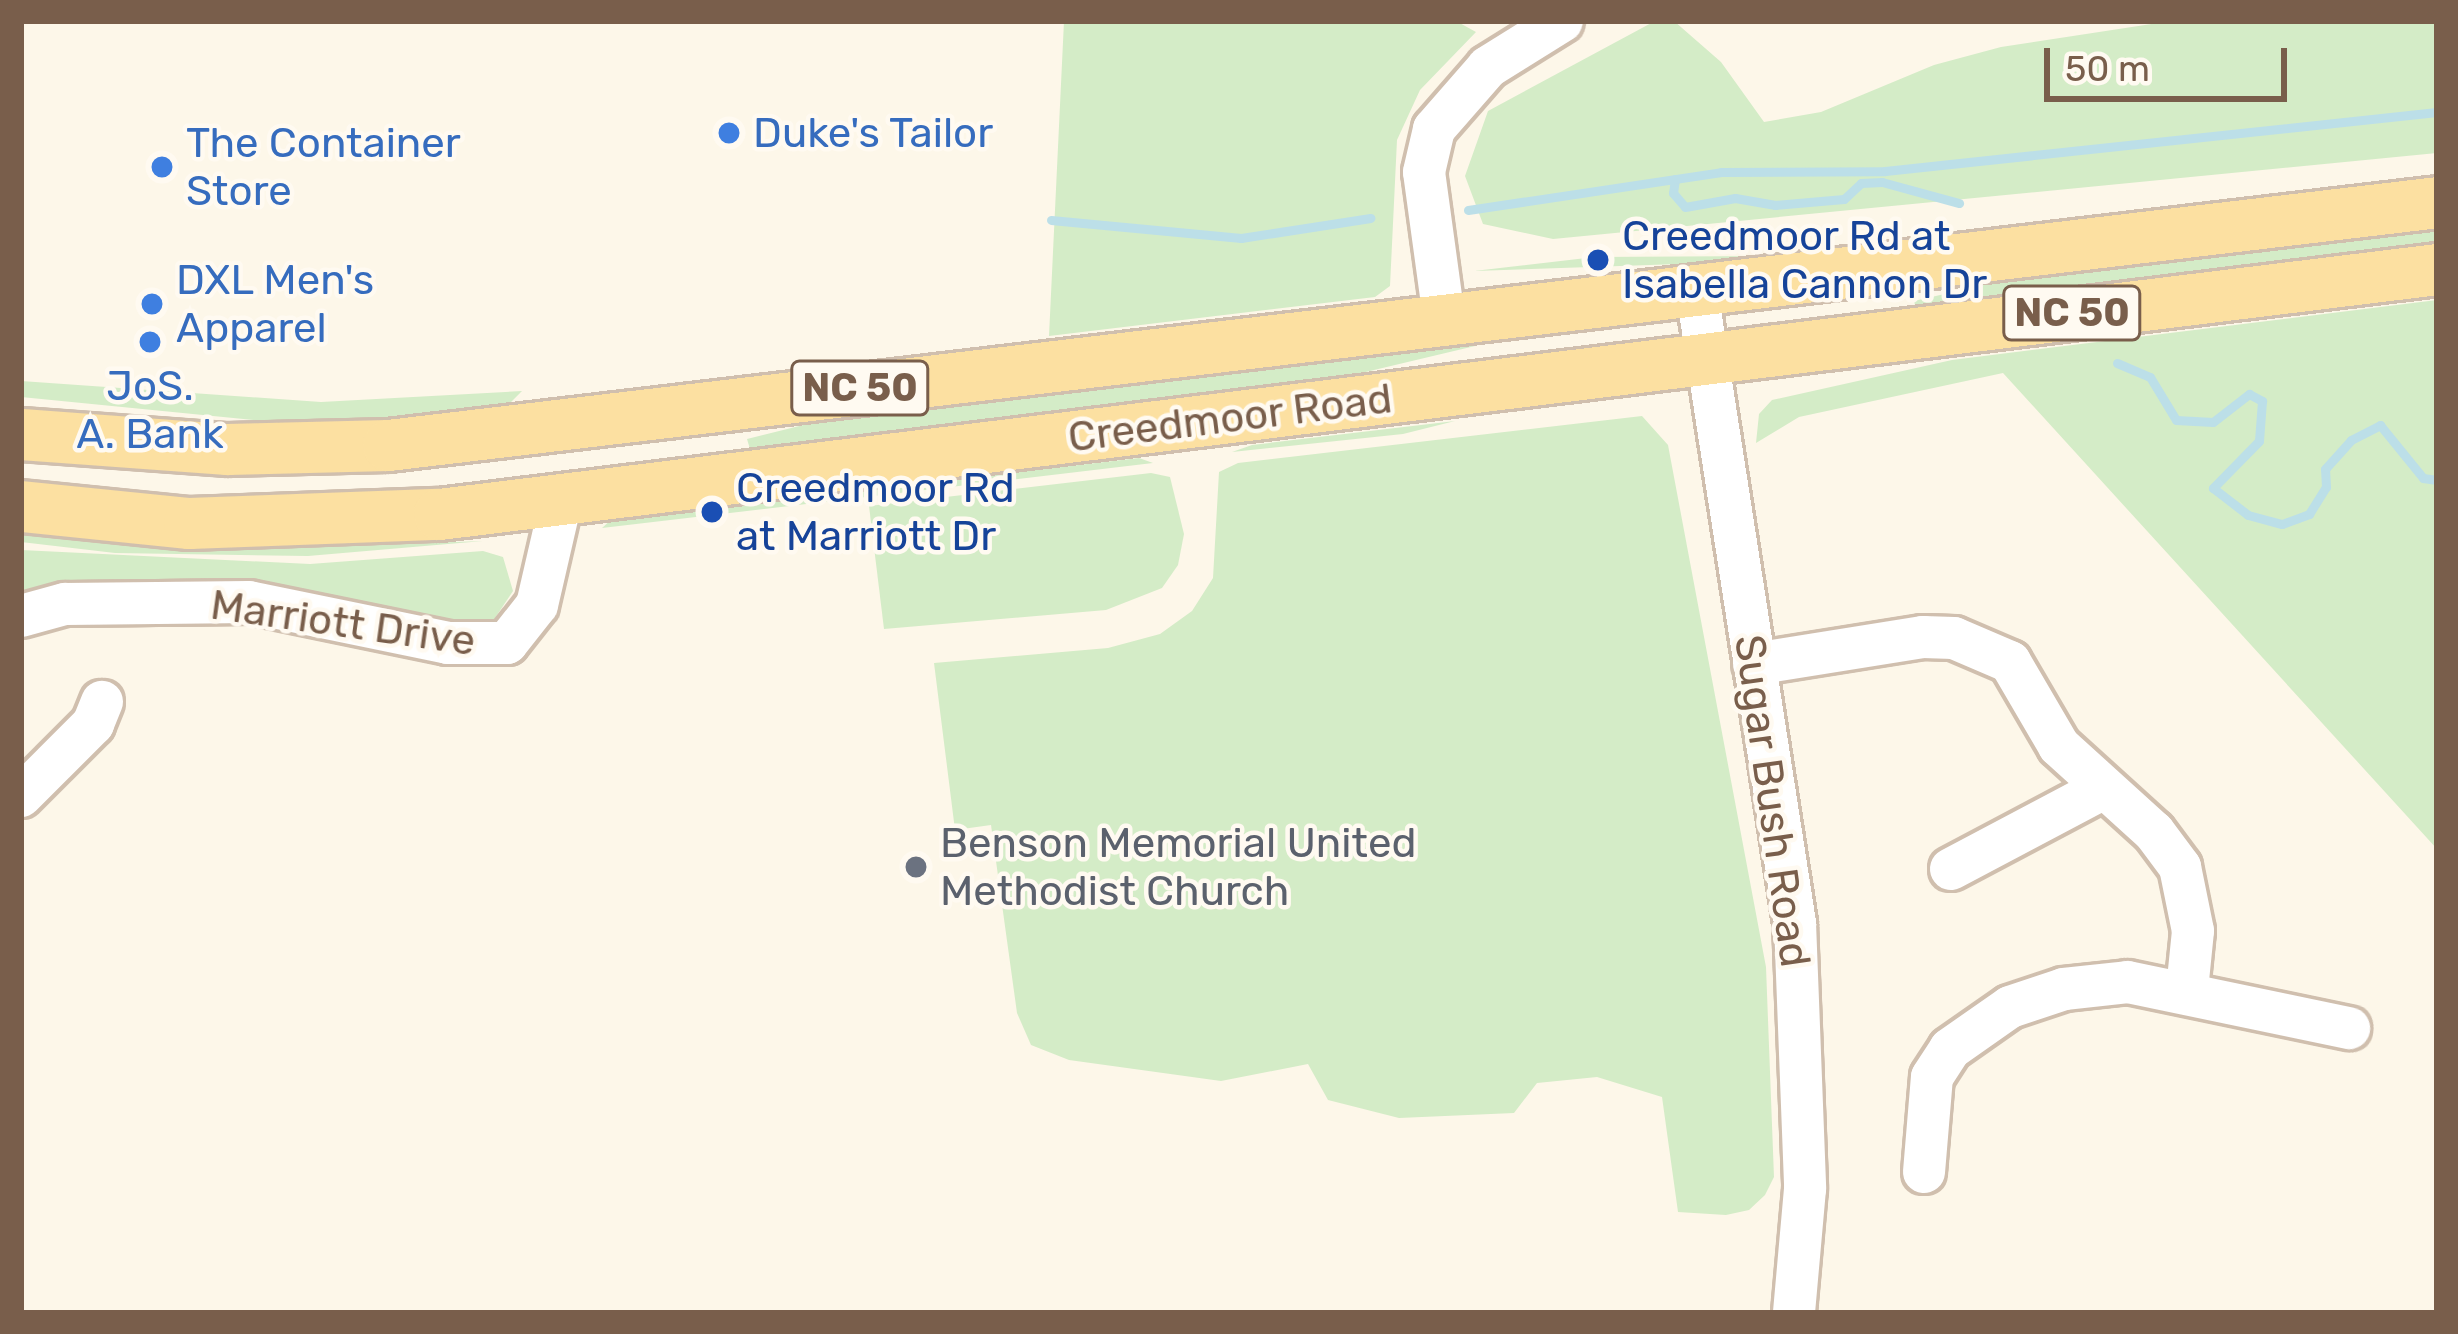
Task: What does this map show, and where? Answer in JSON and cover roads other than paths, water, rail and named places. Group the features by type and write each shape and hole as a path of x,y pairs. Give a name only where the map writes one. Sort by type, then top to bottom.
{"main road":[{"name":"Creedmoor Road","path":"21,434 227,449 388,445 2437,202"},
{"name":"Creedmoor Road","path":"21,506 189,523 311,524 2437,269"}],"street":[{"path":"1444,318 1424,172 1434,129 1488,67 1562,21"},
{"name":"Sugar Bush Road","path":"1697,292 1795,923 1805,1190 1794,1313"},
{"name":"Marriott Drive","path":"21,616 65,604 249,602 448,643 507,643 537,605 562,496"},
{"path":"1754,664 1923,637 1984,647 2010,662 2059,746 2180,866 2194,931 2187,990"},
{"path":"21,796 93,724 102,702"},
{"path":"1951,869 2102,789"},
{"path":"1924,1172 1932,1077 1976,1026 2010,1007 2097,983 2187,990 2349,1028"}],"waterway":[{"path":"1468,210 1721,172 1885,171 2437,112"},
{"path":"1675,179 1673,193 1685,207 1735,198 1775,205 1844,199 1861,183 1882,182 1959,203"},
{"path":"1051,220 1241,238 1370,218"},
{"path":"2117,363 2150,377 2176,420 2213,422 2249,394 2262,401 2259,441 2213,488 2248,515 2282,524 2309,514 2326,487 2325,469 2351,440 2380,425 2423,478 2437,480"}],"place":[{"name":"Duke's Tailor","path":"729,133"},
{"name":"The Container Store","path":"162,167"},
{"name":"Creedmoor Rd at Isabella Cannon Dr","path":"1598,260"},
{"name":"DXL Men's Apparel","path":"152,304"},
{"name":"JoS. A. Bank","path":"150,342"},
{"name":"Creedmoor Rd at Marriott Dr","path":"712,512"},
{"name":"Benson Memorial United Methodist Church","path":"916,867"}]}
